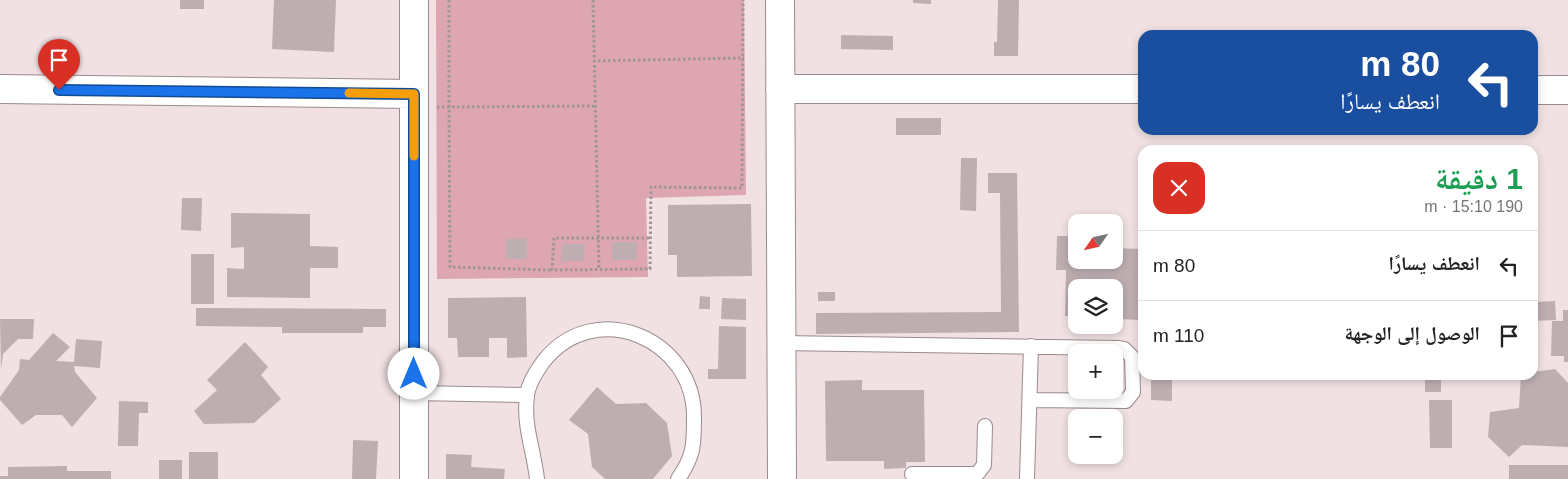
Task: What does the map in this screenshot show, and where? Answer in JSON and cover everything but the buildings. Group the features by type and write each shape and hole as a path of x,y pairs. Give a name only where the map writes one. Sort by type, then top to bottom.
{"street":[{"path":"414,0 414,479"},
{"path":"780,0 782,479"},
{"path":"0,89 414,100"},
{"path":"780,89 1138,90"},
{"path":"1538,90 1568,90"}],"lane":[{"path":"537,479 527,426 527,394 535,372 549,354 568,340 590,331 614,329 637,334 658,344 675,360 687,380 694,403 695,443 691,458 678,479"},
{"path":"780,343 1118,348 1129,352 1134,363 1133,392 1126,401 1031,400"},
{"path":"1027,479 1031,400 1031,346"},
{"path":"414,394 527,394"},
{"path":"912,474 973,477 984,466 984,426"}],"path":[{"path":"449,0 450,268 552,270 650,269 651,187 742,188 743,0"},
{"path":"593,0 599,270"},
{"path":"593,61 744,58"},
{"path":"414,100 449,107 594,106"},
{"path":"552,270 554,238 649,238"}],"shaded area":[{"path":"436,0 744,0 746,195 646,198 648,277 437,279"}],"slow traffic":[{"path":"349,93 414,94 414,156"}],"route":[{"path":"59,90 414,94 414,374"}]}
